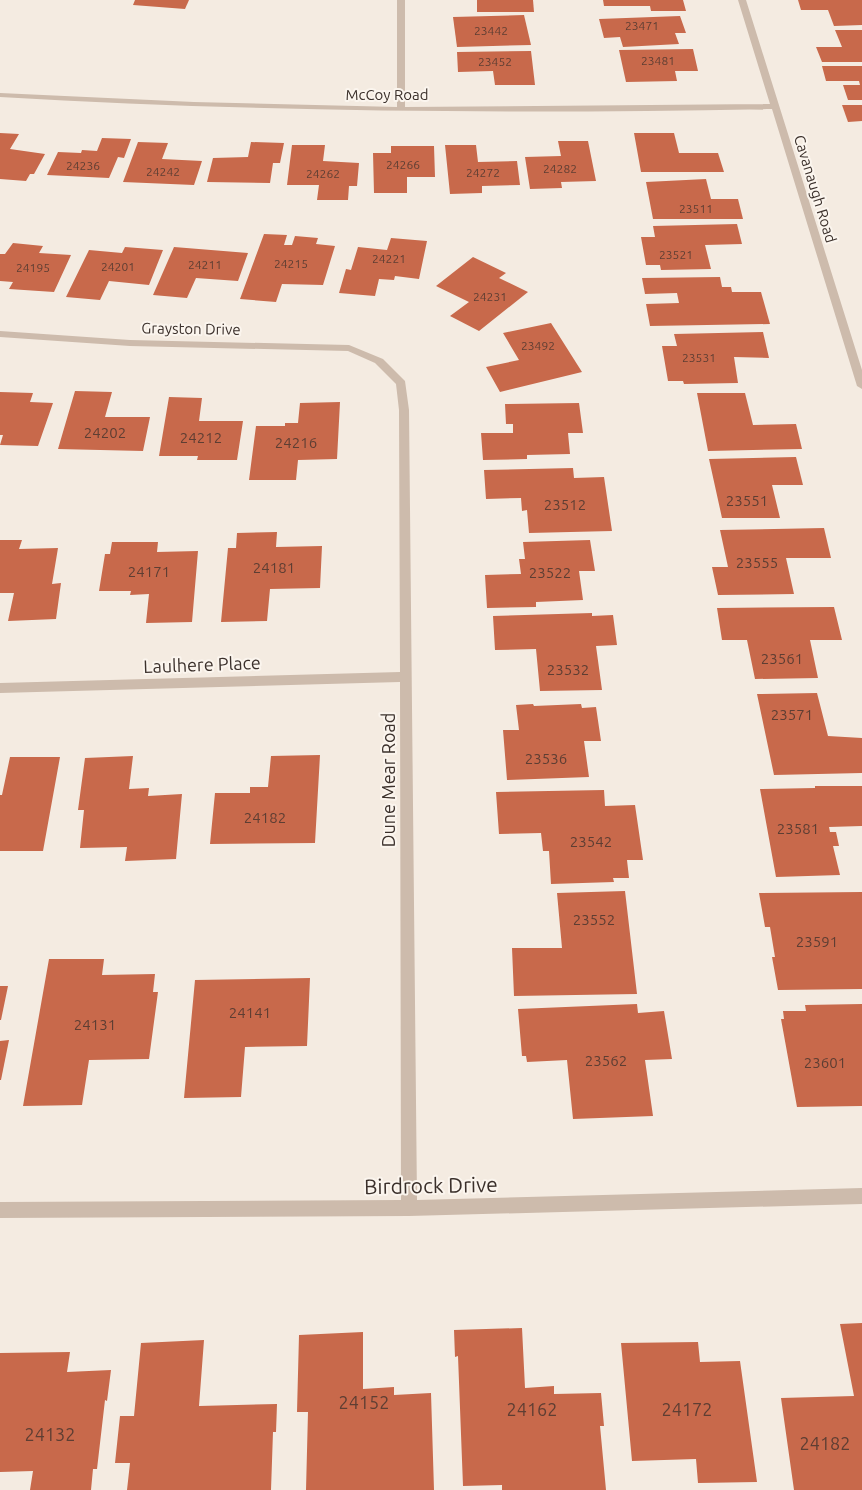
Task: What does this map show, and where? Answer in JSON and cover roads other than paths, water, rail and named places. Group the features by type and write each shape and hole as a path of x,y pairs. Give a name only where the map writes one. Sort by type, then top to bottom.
{"street":[{"path":"401,0 401,110"},
{"name":"Cavanaugh Road","path":"742,0 862,386"},
{"name":"McCoy Road","path":"0,95 195,106 401,110 775,106"},
{"name":"Grayston Drive","path":"0,334 130,343 349,348 379,361"},
{"name":"Dune Mear Road","path":"379,361 401,382 404,410 409,1208"},
{"name":"Laulhere Place","path":"0,688 406,677"},
{"name":"Birdrock Drive","path":"0,1210 409,1208 862,1196"}]}
